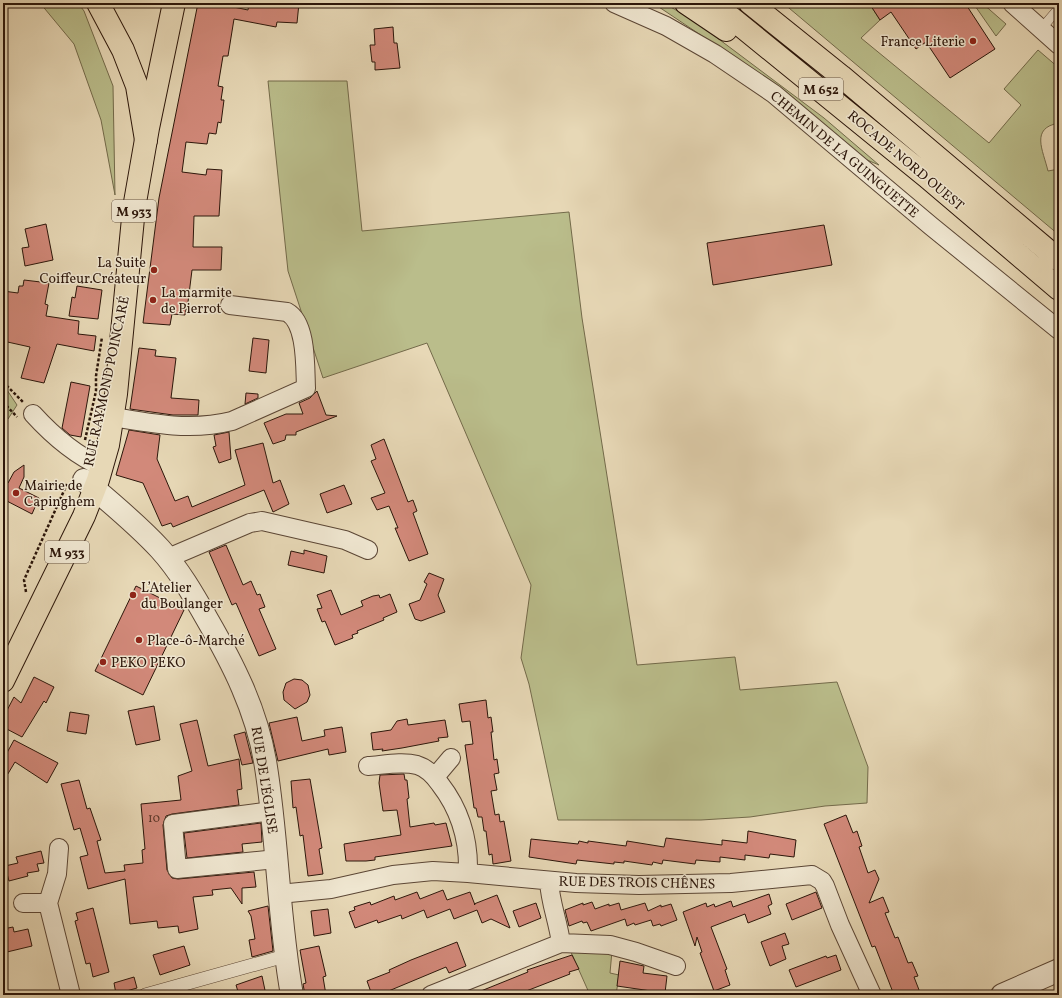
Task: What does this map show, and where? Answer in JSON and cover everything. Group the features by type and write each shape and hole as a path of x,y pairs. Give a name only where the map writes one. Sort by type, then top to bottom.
{"main road":[{"path":"98,3 123,50 137,86 146,140"},
{"name":"RUE RAYMOND POINCARÉ","path":"3,654 51,556 113,417 134,208 146,140 174,3"},
{"path":"686,3 713,21 927,177"},
{"name":"ROCADE NORD OUEST","path":"713,3 927,177 1059,289"},
{"name":"ROCADE NORD OUEST","path":"750,3 841,76 1059,260"},
{"path":"771,3 804,34 841,76"},
{"name":"RUE RAYMOND POINCARÉ","path":"3,681 76,533 100,422 126,282"}],"street":[{"name":"CHEMIN DE LA GUINGUETTE","path":"614,3 666,26 715,54 774,94 931,226 1059,330"},
{"path":"1012,3 1059,46"},
{"path":"113,417 183,427 207,426 232,421 306,388 301,334 294,315 287,312 230,305"},
{"path":"33,414 48,430 77,454 88,475"},
{"name":"RUE DE L'ÉGLISE","path":"88,475 168,558 200,605 236,670 245,691 262,745 272,811 285,956 292,995"},
{"path":"168,558 256,521 268,522 346,540 368,550"},
{"path":"435,777 450,758"},
{"path":"368,766 409,764 418,766 435,777 453,803 463,825 467,849 468,873"},
{"path":"272,811 173,824 176,869 276,859"},
{"path":"59,848 59,867 48,903 71,995"},
{"name":"RUE DES TROIS CHÊNES","path":"279,894 344,887 393,876 421,872 468,873 599,884 666,885 739,882 812,876 822,881 825,886 840,924 872,995"},
{"path":"549,881 551,901 561,943"},
{"path":"23,903 48,903"},
{"path":"431,995 561,943 610,945 636,952 676,966"},
{"path":"145,995 285,956"},
{"path":"1002,995 1059,970"}],"lane":[{"path":"1040,29 1059,8"}],"path":[{"path":"3,382 33,414"},
{"name":"RUE RAYMOND POINCARÉ","path":"26,576 88,475"}],"green space":[{"path":"40,3 78,3 84,11 113,86 115,195 101,120 74,44"},
{"path":"653,3 664,3 696,22 824,118 879,165 860,157 717,46"},
{"path":"783,3 869,3 880,20 861,38 989,143 1021,105 1004,89 1038,50 1059,68 1059,123 1044,130 1041,135 1041,141 1048,171 1059,169 1059,235"},
{"path":"973,3 982,3 1006,24 996,36"},
{"path":"268,81 347,81 362,231 569,212 582,318 637,665 735,657 740,690 837,682 868,767 867,803 825,806 750,817 701,820 558,820 529,684 521,658 531,585 427,343 323,378 288,271"},
{"path":"3,384 17,405 8,419 3,416"},
{"path":"570,950 612,951 610,973 619,975 616,995 590,995"}],"building":[{"path":"198,3 224,3 224,5 248,10 249,3 299,3 297,23 277,22 276,27 234,19 228,56 223,56 218,86 223,87 221,100 224,100 221,123 218,122 216,134 209,133 207,144 186,142 182,172 206,175 207,169 222,170 219,216 194,216 193,247 222,247 221,270 192,270 187,310 186,309 185,315 172,314 170,325 143,323 159,198"},
{"path":"869,3 965,3 995,49 950,78 926,42 916,49 891,12 880,20"},
{"path":"393,27 394,43 397,43 400,68 375,70 375,62 372,62 370,45 375,45 374,29"},
{"path":"46,224 53,260 25,266 22,248 29,247 25,229"},
{"path":"824,225 832,265 713,285 707,243"},
{"path":"24,280 49,283 45,304 48,305 46,316 79,321 78,334 96,336 94,351 57,344 44,383 21,378 30,347 3,341 3,291 18,293 19,286 23,286"},
{"path":"77,286 102,290 98,319 69,316 72,297 75,298"},
{"path":"253,338 269,340 266,373 249,371"},
{"path":"139,348 156,350 155,356 176,358 171,398 199,400 198,415 173,415 130,409"},
{"path":"71,382 90,386 81,437 70,435 62,428"},
{"path":"317,391 326,415 337,416 296,432 296,435 286,435 285,440 273,444 264,423 286,414 303,414 299,403 310,398"},
{"path":"246,393 258,394 258,398 245,404"},
{"path":"129,430 160,435 157,459 175,501 188,496 192,507 245,485 235,450 263,443 273,483 280,480 289,504 273,512 264,490 173,527 171,523 162,526 143,483 116,475"},
{"path":"229,432 231,459 219,463 213,447 216,446 214,435"},
{"path":"384,439 408,502 413,500 417,511 413,513 428,554 409,561 395,528 398,528 389,506 377,510 371,498 385,493 371,461 376,459 371,445"},
{"name":"Mairie de Capinghem","path":"24,465 24,477 19,488 39,498 32,514 3,499 3,481 8,483 14,472"},
{"path":"344,485 352,504 327,513 320,494"},
{"path":"226,545 243,585 251,581 257,595 260,594 265,607 259,609 276,649 259,656 236,603 232,605 209,552"},
{"path":"304,550 327,556 324,573 288,565 291,551 304,554"},
{"path":"429,573 444,579 438,595 445,612 421,621 415,619 409,604 420,600 427,584 424,582"},
{"name":"Place-ô-Marché","path":"136,586 184,610 143,695 95,671"},
{"path":"331,590 341,615 363,606 361,601 373,596 379,595 380,598 390,594 397,612 383,618 384,620 357,631 358,633 352,635 353,638 335,645 325,621 322,622 317,609 322,608 317,595"},
{"path":"34,677 54,687 46,703 44,701 22,737 3,727 3,718 14,697 21,703"},
{"path":"294,679 302,680 308,685 310,695 307,702 295,709 284,700 283,692 286,683"},
{"path":"486,700 488,718 491,717 493,732 491,732 494,760 497,759 499,773 494,774 497,790 491,791 495,815 499,814 500,822 504,821 511,861 493,864 492,854 489,855 486,831 484,831 482,817 478,817 476,808 474,808 465,745 473,744 470,721 462,722 459,704"},
{"path":"154,706 160,740 136,745 128,711"},
{"path":"70,712 89,715 86,734 67,731"},
{"path":"297,717 302,741 325,736 324,730 342,727 346,752 329,755 328,749 278,761 269,723"},
{"path":"407,719 408,725 445,720 448,737 438,738 439,741 402,748 382,751 383,749 373,750 371,733 391,730 397,721"},
{"path":"197,720 208,766 239,759 242,789 237,790 239,805 166,816 163,825 167,870 172,878 178,879 254,872 256,887 242,888 242,904 231,888 212,890 213,895 193,897 198,929 179,933 178,926 158,928 157,921 130,924 125,879 88,889 80,857 88,855 80,828 74,830 61,784 79,780 87,809 90,808 101,840 97,841 105,873 125,871 124,865 143,863 142,850 145,849 141,804 181,800 178,776 192,771 180,724"},
{"path":"245,732 253,763 242,765 234,735"},
{"path":"14,740 58,763 47,783 15,762 3,782 3,760"},
{"path":"404,774 405,780 407,780 409,798 407,799 410,827 434,823 435,825 446,823 452,846 375,857 375,860 346,861 344,844 401,835 397,810 383,811 379,783 380,775"},
{"path":"310,779 322,848 319,849 323,874 308,876 303,835 300,836 296,807 293,808 291,781"},
{"path":"846,815 853,833 857,831 862,846 859,847 868,873 875,870 879,879 869,903 883,897 889,912 885,913 895,938 898,937 908,963 912,962 918,976 914,977 921,995 894,995 875,946 872,947 824,824"},
{"path":"261,823 262,842 242,844 243,852 187,858 184,833"},
{"path":"748,831 796,840 794,857 770,854 769,858 745,855 745,860 720,857 720,862 696,860 695,864 663,860 662,864 653,862 652,865 624,861 624,863 614,862 614,864 577,860 576,864 529,857 531,839 578,844 579,841 588,843 588,841 626,846 627,841 664,847 666,838 722,845 722,840 747,843"},
{"path":"41,851 44,863 37,864 39,871 27,873 28,876 9,881 5,866 18,863 16,857"},
{"path":"443,890 447,900 470,892 475,904 497,895 510,928 491,919 482,923 477,910 454,919 450,909 427,918 424,910 402,919 401,915 378,923 377,920 355,928 349,912 355,910 354,907 370,902 371,905 394,896 395,900 417,892 420,899"},
{"path":"816,892 822,908 792,920 786,904"},
{"path":"769,894 772,904 768,906 771,914 748,923 745,914 711,927 727,969 725,970 730,985 714,991 700,953 702,952 697,937 695,946 683,912 706,903 707,907 714,904 715,907 731,901 733,907"},
{"path":"592,902 595,909 609,904 609,906 619,903 621,910 645,903 648,911 661,905 661,907 671,904 677,920 661,926 660,924 653,926 651,920 635,925 634,923 627,926 625,919 591,931 587,922 583,923 582,921 569,926 565,910 583,903 583,905"},
{"path":"536,903 541,918 519,927 513,911"},
{"path":"268,906 273,951 252,957 249,940 255,939 251,916 248,911"},
{"path":"93,908 109,972 93,977 90,963 86,964 75,921 78,920 76,913"},
{"path":"328,909 331,933 314,936 311,911"},
{"path":"13,927 14,932 28,929 32,946 7,952 3,929"},
{"path":"785,933 789,944 782,946 786,959 770,966 761,942"},
{"path":"457,942 466,966 449,973 446,967 379,995 372,995 367,981 390,972 389,970 411,960"},
{"path":"184,946 190,965 160,975 153,955"},
{"path":"319,946 326,976 323,977 326,995 305,995 303,984 306,983 300,950"},
{"path":"572,955 579,969 569,972 570,974 516,995 471,995 528,972 527,970"},
{"path":"836,955 841,970 796,987 789,970 826,956 827,958"},
{"path":"620,961 644,966 643,973 667,976 665,993 617,986"},
{"path":"262,976 266,995 239,995 236,985"},
{"path":"134,977 137,988 116,994 114,983"}],"place":[{"name":"France Literie","path":"973,41"},
{"name":"La Suite Coiffeur.Créateur","path":"154,270"},
{"name":"La marmite de Pierrot","path":"153,300"},
{"name":"Mairie de Capinghem","path":"16,493"},
{"name":"L’Atelier du Boulanger","path":"133,595"},
{"name":"Place-ô-Marché","path":"139,640"},
{"name":"PEKO PEKO","path":"103,662"}]}
